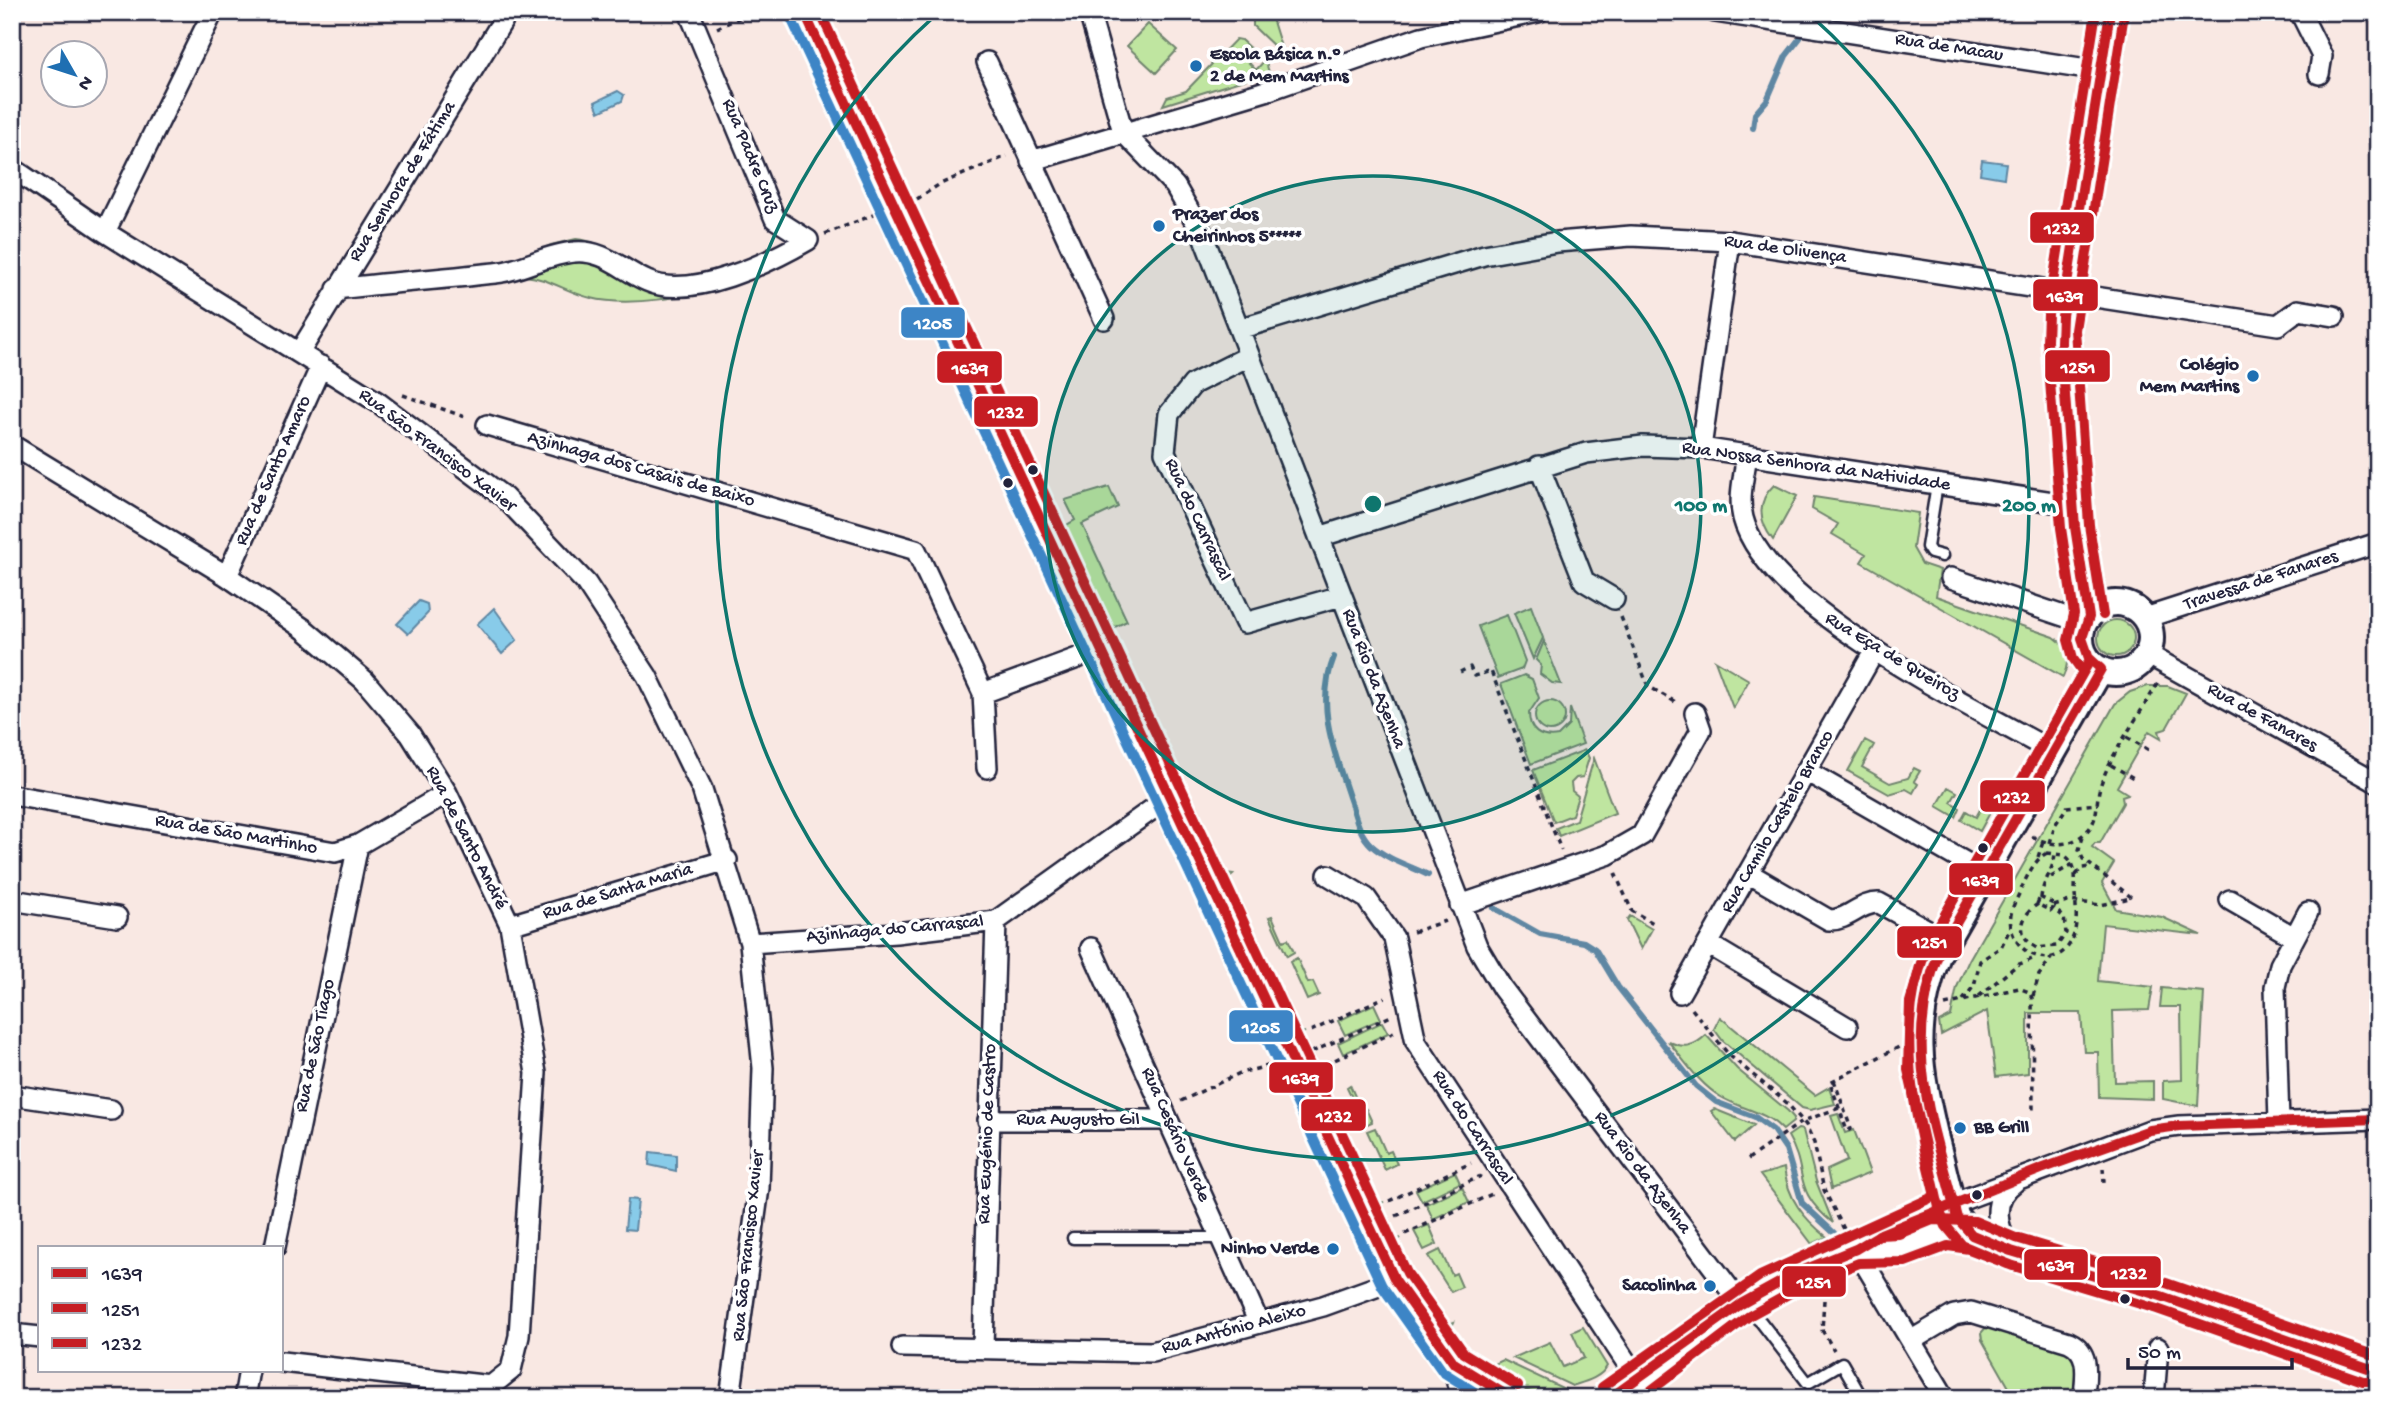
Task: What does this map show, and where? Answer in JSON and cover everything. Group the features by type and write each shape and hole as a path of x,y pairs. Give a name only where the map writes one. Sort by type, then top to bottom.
{"street":[{"path":"106,232 213,12"},
{"name":"Rua Senhora de Fátima","path":"299,353 508,12"},
{"name":"Rua Padre Cruz","path":"689,12 775,219 808,240"},
{"path":"804,12 893,208 1395,1280 1454,1363 1465,1398"},
{"name":"Rua Rio da Azenha","path":"1089,12 1123,132 1167,175 1190,208 1484,961 1741,1304"},
{"path":"1028,154 1123,132 1269,90 1422,37 1538,12"},
{"name":"Rua de Macau","path":"1715,12 1809,19 2100,71"},
{"path":"2081,560 2113,597 2136,611 2151,639 2157,660 2139,664 2127,671 2114,672 2101,669 2083,649 2086,620 2073,505 2061,342 2066,292 2110,12"},
{"path":"2300,12 2322,56 2319,74"},
{"path":"987,62 1104,320"},
{"name":"Rua São Francisco Xavier","path":"12,168 106,232 368,397 504,497 586,583 648,676 702,789 727,860 750,943 763,1068 759,1188 730,1398"},
{"name":"Rua de Olivença","path":"1239,329 1460,261 1508,249 1618,236 1730,241 2278,325 2298,310 2334,316"},
{"path":"337,289 506,271 557,254 587,251 621,265 648,282 672,286 693,285 757,265 808,240"},
{"path":"1701,448 1730,241"},
{"name":"Rua do Carrascal","path":"1249,356 1193,384 1169,414 1165,452 1245,623 1341,596"},
{"name":"Rua de Santo Amaro","path":"227,576 321,366"},
{"name":"Azinhaga dos Casais de Baixo","path":"487,425 916,550 983,693"},
{"name":"Rua de Santo André","path":"13,445 227,576 304,629 364,680 410,734 447,793 510,925 536,1073 519,1336 511,1370 491,1385 284,1362"},
{"name":"Rua Nossa Senhora da Natividade","path":"1319,537 1539,466 1614,448 1701,448 2073,505"},
{"name":"Rua Eça de Queiroz","path":"1747,455 1741,507 1753,539 1789,584 1810,605 1875,650 2053,752"},
{"path":"1539,466 1584,581 1614,599"},
{"name":"Travessa de Fanares","path":"2136,611 2378,544"},
{"path":"1951,578 2086,620"},
{"path":"2086,620 2106,604 2136,611"},
{"path":"987,768 983,693 1100,650"},
{"name":"Rua Camilo Castelo Branco","path":"1680,993 1875,650"},
{"name":"Rua de Fanares","path":"2157,660 2378,783"},
{"path":"1972,1235 1963,1227 1952,1205 1921,1076 1919,1036 1927,984 1946,940 2101,669"},
{"path":"1462,910 1607,855 1642,835 1701,730 1695,713"},
{"path":"1807,771 1984,873"},
{"name":"Rua de São Martinho","path":"12,795 335,852 358,845 447,793"},
{"name":"Azinhaga do Carrascal","path":"750,943 896,933 996,922 1168,798"},
{"name":"Rua de São Tiago","path":"275,1246 358,845"},
{"name":"Rua de Santa Maria","path":"510,925 727,860"},
{"path":"1748,873 1829,920 1838,920 1867,904 1880,903 1946,940"},
{"name":"Rua do Carrascal","path":"1328,875 1366,898 1394,937 1416,1042 1498,1168 1623,1391"},
{"path":"12,900 117,917"},
{"path":"2230,900 2294,937"},
{"path":"2279,1124 2275,986 2280,965 2308,912"},
{"name":"Rua Eugénio de Castro","path":"983,1347 996,922"},
{"path":"1708,944 1847,1027"},
{"name":"Rua Cesário Verde","path":"1091,948 1259,1323"},
{"path":"12,1096 111,1110"},
{"name":"Rua Augusto Gil","path":"988,1119 1168,1120"},
{"path":"1623,1391 1741,1304 1799,1272 1952,1205 2150,1130 2179,1126 2378,1119"},
{"path":"2011,1251 2000,1230 1997,1212 2004,1192 2019,1179"},
{"path":"1856,1249 1902,1248 1946,1232 1972,1235 2011,1251 2161,1296 2368,1368 2378,1367"},
{"path":"1856,1249 1945,1398"},
{"name":"Rua António Aleixo","path":"902,1347 1152,1352 1323,1306 1395,1280"},
{"path":"1912,1340 1954,1315 1971,1312 2057,1338 2075,1345 2084,1355 2084,1398"},
{"path":"12,1334 38,1337"},
{"path":"2154,1398 2158,1348"},
{"path":"1454,1363 1511,1398"},
{"path":"244,1398 249,1372"}],"lane":[{"path":"1937,484 1927,547 1933,555 1942,556"},
{"path":"1073,1238 1222,1238"},
{"path":"1741,1304 1761,1322 1808,1383 1842,1363 1862,1398"}],"path":[{"path":"699,36 752,12"},
{"path":"808,240 926,196 940,184 1028,154"},
{"path":"368,397 386,390 487,425"},
{"path":"1614,599 1648,686 1695,713"},
{"path":"2038,904 2051,911 2053,907 2076,902 2101,905 2131,897 2080,853 2081,841 2098,804 2100,785 2127,737 2157,660"},
{"path":"1460,672 1471,667 1474,677 1491,671 1568,868"},
{"path":"2127,737 2152,752"},
{"path":"2111,765 2137,779"},
{"path":"2050,843 2055,825 2067,807 2098,804"},
{"path":"2012,824 2041,841 2050,843 2072,842 2088,830"},
{"path":"1960,1002 1972,990 1980,961 2005,943 2014,905 2044,846 2041,841"},
{"path":"1970,999 1995,985 2021,962 2061,953 2072,941 2076,902 2073,864 2068,858 2055,853 2042,856 2035,864"},
{"path":"2049,879 2055,853"},
{"path":"1607,855 1632,911 1656,924"},
{"path":"2041,898 2064,917 2067,930 2057,946 2041,949 2027,941 2022,925 2026,914 2038,904 2043,886 2049,879 2073,864"},
{"path":"2075,880 2082,868 2095,868"},
{"path":"1394,937 1462,910"},
{"path":"2010,923 2016,941 2022,948 2040,957"},
{"path":"2033,1112 2032,998 2041,970 2056,955"},
{"path":"1921,1011 2019,988 2026,989 2032,998"},
{"path":"1680,993 1729,1055 1787,1102 1803,1121 1814,1143 1824,1189 1856,1249"},
{"path":"1311,1031 1373,1002"},
{"path":"1326,1064 1388,1035"},
{"path":"1834,1080 1851,1129 1847,1131 1829,1082 1919,1036"},
{"path":"1748,1159 1803,1121 1839,1108"},
{"path":"2103,1163 2104,1182"},
{"path":"1396,1216 1498,1168"},
{"path":"1389,1201 1454,1171"},
{"path":"1405,1234 1470,1204"},
{"path":"1824,1300 1822,1330 1842,1363"}],"green space":[{"path":"1260,12 1270,12 1282,50 1279,51 1253,26 1253,20"},
{"path":"1148,24 1177,50 1156,73 1127,46"},
{"path":"1236,39 1241,40 1257,55 1249,63 1256,70 1265,60 1269,72 1163,105 1167,97 1186,91"},
{"path":"576,239 607,249 643,274 673,281 725,287 658,300 607,301 583,296 525,276 513,263 551,245"},
{"path":"1774,485 1797,496 1773,540 1762,519 1762,505"},
{"path":"1109,487 1118,507 1082,524 1127,621 1113,628 1065,526 1075,520 1065,500"},
{"path":"1814,497 1918,513 1913,548 1922,564 1940,570 1936,596 2054,637 2063,645 2067,655 2063,677 1861,562 1866,554 1832,534 1838,524 1812,509"},
{"path":"1531,606 1543,638 1533,659 1514,613"},
{"path":"1507,615 1525,661 1522,669 1498,678 1478,626"},
{"path":"2116,620 2129,625 2134,638 2129,651 2116,656 2103,651 2098,638 2103,625"},
{"path":"1544,641 1561,684 1552,683 1540,674 1541,665 1536,660"},
{"path":"1715,660 1749,680 1733,708"},
{"path":"1524,675 1532,679 1539,698 1529,713 1533,729 1541,735 1558,736 1569,725 1570,708 1583,744 1531,764 1501,684"},
{"path":"2148,686 2168,686 2186,693 2166,729 2159,731 2161,738 2149,731 2117,787 2128,794 2122,796 2123,803 2100,843 2095,843 2092,847 2114,863 2102,883 2116,909 2162,917 2201,935 2103,924 2098,981 2153,987 2149,1010 2113,1011 2115,1082 2153,1081 2153,1099 2099,1097 2098,1052 2084,1052 2081,1013 2028,1013 2028,1073 1996,1077 1987,1011 1941,1035 1939,1022 1951,1016 1957,987 1969,960 2115,704 2130,692"},
{"path":"1550,701 1560,706 1565,716 1560,726 1550,731 1540,726 1535,716 1540,706"},
{"path":"1865,740 1874,745 1862,767 1890,783 1908,778 1914,768 1920,771 1914,781 1918,784 1913,793 1906,789 1889,794 1848,771"},
{"path":"1585,750 1589,758 1583,777 1576,778 1571,783 1572,791 1578,796 1572,815 1554,822 1533,770"},
{"path":"1594,758 1615,813 1559,836 1556,828 1576,820"},
{"path":"1948,787 1957,792 1951,802 1960,808 1956,817 1937,806"},
{"path":"1982,806 1991,811 1980,831 1961,820 1966,811 1976,817"},
{"path":"1226,873 1233,874 1226,880 1297,1033 1305,1032 1296,1036 1223,879"},
{"path":"1272,916 1283,941 1288,939 1294,952 1287,956 1269,917"},
{"path":"1630,916 1652,929 1641,949 1627,920"},
{"path":"1297,958 1308,983 1313,982 1319,995 1307,1000 1290,962"},
{"path":"2162,988 2204,992 2198,1106 2163,1099 2163,1081 2182,1080 2181,1007 2160,1007"},
{"path":"1374,1004 1381,1019 1345,1035 1338,1021"},
{"path":"1720,1017 1815,1095 1829,1087 1835,1104 1810,1110 1802,1108 1723,1041 1714,1029"},
{"path":"1382,1022 1388,1033 1343,1054 1338,1043"},
{"path":"1706,1035 1737,1069 1788,1111 1794,1118 1793,1122 1783,1130 1761,1114 1713,1092 1668,1041 1688,1046"},
{"path":"1322,1068 1316,1074 1375,1202 1384,1202 1374,1206 1312,1072"},
{"path":"1350,1085 1361,1110 1366,1109 1372,1122 1365,1125 1347,1087"},
{"path":"1714,1109 1754,1125 1735,1142 1711,1111"},
{"path":"1838,1114 1845,1133 1854,1130 1870,1173 1831,1189 1827,1170 1847,1161 1831,1116"},
{"path":"1375,1128 1386,1153 1391,1151 1397,1164 1385,1170 1367,1131"},
{"path":"1798,1129 1803,1130 1816,1181 1833,1223 1811,1200 1806,1190 1788,1136"},
{"path":"1784,1168 1789,1189 1798,1207 1827,1237 1812,1244 1760,1175"},
{"path":"1455,1172 1460,1183 1422,1201 1416,1190"},
{"path":"1462,1187 1469,1202 1433,1219 1426,1204"},
{"path":"1429,1225 1437,1244 1424,1250 1414,1231"},
{"path":"1401,1238 1395,1243 1400,1254 1446,1325 1454,1322 1451,1329 1445,1328 1391,1242"},
{"path":"1440,1250 1452,1275 1456,1273 1462,1287 1451,1292 1428,1256"},
{"path":"1988,1325 2070,1352 2078,1363 2076,1398 2015,1398 1982,1340 1981,1333"},
{"path":"1583,1327 1607,1366 1601,1374 1592,1379 1572,1386 1513,1358 1550,1342 1563,1367 1584,1358 1572,1332"},
{"path":"1503,1360 1571,1392 1525,1390 1504,1382 1484,1369"}],"water":[{"path":"618,91 624,95 622,101 599,112 595,102"},
{"path":"1982,160 2006,163 2004,178 1980,174"},
{"path":"419,601 427,604 428,613 408,634 397,624"},
{"path":"494,608 517,640 502,654 477,624"},
{"path":"650,1152 676,1155 676,1171 649,1165"},
{"path":"628,1199 638,1200 635,1230 625,1229"}],"waterway":[{"path":"1753,128 1755,114 1767,100 1786,56 1800,38"},
{"path":"1334,657 1326,693 1326,710 1333,745 1360,829 1377,850 1428,875"},
{"path":"1494,908 1540,934 1584,942 1595,949 1618,987 1696,1086 1716,1102 1755,1117 1773,1130 1786,1149 1802,1203 1834,1233"}],"transit line":[{"name":"1639","path":"804,12 1395,1280 1454,1363 1511,1398"},
{"name":"1232","path":"820,12 1407,1273 1464,1353 1518,1386"},
{"name":"1232","path":"1602,1387 1760,1276 1935,1196 1914,1103 1911,1072 1909,1041 1916,980 1926,948 2083,672 2073,658 2068,640 2074,614 2061,528 2047,341 2048,314 2096,12"},
{"name":"1639","path":"2110,12 2062,316 2061,342 2075,527 2089,617 2082,638 2089,658 2101,669 1938,955 1927,990 1922,1023 1922,1056 1931,1119 1957,1218 1972,1235 2011,1251 2161,1296 2368,1368 2378,1367"},
{"name":"1251","path":"2103,615 2089,525 2075,330 2124,14"},
{"name":"1205","path":"791,18 1382,1286 1443,1372 1484,1398"},
{"name":"1251","path":"2089,662 1926,948 1910,1002 1908,1070 1940,1212 1946,1226 1962,1245 2007,1264 2157,1309 2363,1381 2378,1381"},
{"name":"1639","path":"1610,1398 1741,1304 1799,1272 1856,1249 1881,1234 2041,1169 2150,1130 2179,1126 2378,1119"},
{"name":"1232","path":"1879,1235 1899,1234 1933,1220 1975,1221 2016,1238 2166,1283 2370,1354 2377,1353"},
{"name":"1251","path":"1641,1398 1749,1316 1805,1285 1859,1263 1905,1262 1948,1246 1969,1249 2013,1266"}],"place":[{"name":"Escola Básica n.º 2 de Mem Martins","path":"1196,66"},
{"name":"Prazer dos Cheirinhos 5*****","path":"1159,226"},
{"name":"Colégio Mem Martins","path":"2253,376"},
{"name":"BB Grill","path":"1960,1128"},
{"name":"Ninho Verde","path":"1333,1249"},
{"name":"Sacolinha","path":"1710,1286"}]}
